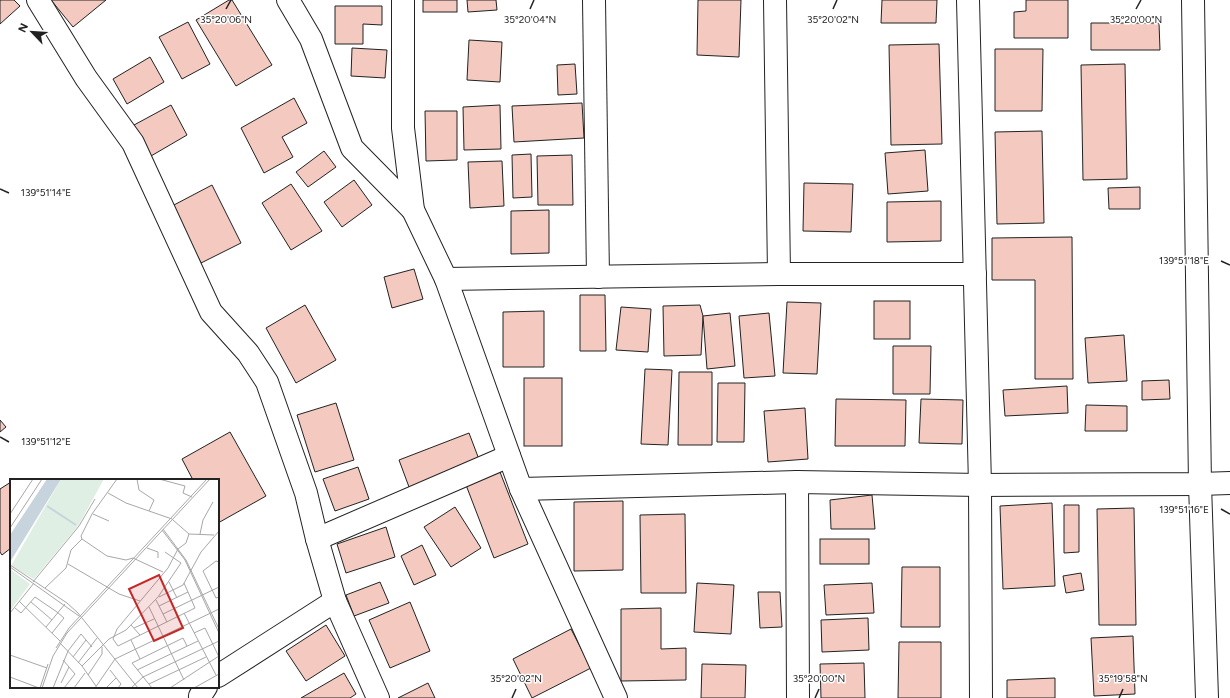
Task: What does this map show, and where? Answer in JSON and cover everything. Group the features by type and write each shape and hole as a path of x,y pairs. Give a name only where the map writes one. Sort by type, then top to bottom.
{"street":[{"path":"38,0 86,78 133,143 211,312 248,353 267,382 306,494 335,601 378,698"},
{"path":"288,0 311,39 352,148 413,210"},
{"path":"403,0 403,128 413,210 446,279 521,489 616,698"},
{"path":"594,0 598,276"},
{"path":"774,0 779,274"},
{"path":"968,0 976,274 980,484 981,698"},
{"path":"1193,0 1200,484 1207,698"},
{"path":"446,279 779,274 976,274"},
{"path":"317,539 509,456"},
{"path":"521,489 797,482 980,484 1230,483"},
{"path":"797,482 798,698"},
{"path":"219,675 335,601"},
{"path":"201,698 200,696 205,688"}],"building":[{"path":"0,0 14,0 20,6 0,24"},
{"path":"51,0 106,0 73,27"},
{"path":"229,0 232,0 272,65 236,86 196,20"},
{"path":"423,0 457,0 457,12 423,12"},
{"path":"467,0 496,0 497,10 468,12"},
{"path":"698,0 741,0 739,57 697,55"},
{"path":"882,0 937,0 936,23 881,23"},
{"path":"1026,0 1068,0 1068,38 1014,38 1014,12 1026,11"},
{"path":"335,6 382,6 382,25 363,24 363,44 335,44"},
{"path":"188,22 210,64 182,79 159,37"},
{"path":"1091,23 1159,23 1160,50 1091,50"},
{"path":"469,40 502,42 500,82 467,80"},
{"path":"939,44 942,144 891,145 889,45"},
{"path":"352,48 387,50 385,78 351,76"},
{"path":"995,49 1043,49 1042,111 995,111"},
{"path":"150,57 164,82 127,104 113,79"},
{"path":"575,64 577,94 558,95 557,65"},
{"path":"1125,64 1127,179 1083,180 1081,65"},
{"path":"294,98 307,123 282,137 293,157 264,173 241,128"},
{"path":"582,103 584,138 514,142 512,106"},
{"path":"171,105 187,135 151,156 134,125"},
{"path":"500,105 501,149 464,150 463,107"},
{"path":"425,111 457,111 457,160 426,161"},
{"path":"1042,131 1044,223 997,224 995,132"},
{"path":"925,150 928,191 888,194 885,153"},
{"path":"324,151 336,167 308,187 296,172"},
{"path":"531,154 532,197 513,198 512,155"},
{"path":"572,155 573,205 538,205 537,156"},
{"path":"502,161 504,206 470,208 468,162"},
{"path":"354,180 372,205 342,227 324,202"},
{"path":"804,183 853,184 851,232 803,231"},
{"path":"291,184 322,231 291,250 262,203"},
{"path":"212,185 241,243 201,263 172,206"},
{"path":"1140,187 1140,209 1109,209 1108,188"},
{"path":"941,201 941,241 887,242 887,202"},
{"path":"549,210 549,253 511,254 511,211"},
{"path":"1072,237 1073,379 1035,379 1035,280 992,280 992,238"},
{"path":"414,269 423,299 392,308 384,277"},
{"path":"580,295 605,295 606,351 580,351"},
{"path":"874,301 910,301 910,339 874,339"},
{"path":"787,302 821,303 817,374 783,373"},
{"path":"305,305 336,360 296,383 266,328"},
{"path":"700,305 703,316 701,355 664,356 663,306"},
{"path":"621,307 651,309 648,352 616,350"},
{"path":"544,311 544,367 503,367 503,312"},
{"path":"730,313 735,366 707,369 703,316"},
{"path":"769,313 775,376 744,378 739,316"},
{"path":"1124,335 1127,381 1088,383 1085,338"},
{"path":"893,346 931,346 930,394 893,394"},
{"path":"645,369 672,370 668,445 641,444"},
{"path":"679,372 712,372 712,445 678,445"},
{"path":"524,378 562,378 562,446 524,446"},
{"path":"1169,380 1170,399 1142,400 1142,381"},
{"path":"718,383 745,383 744,442 717,442"},
{"path":"1067,386 1068,413 1005,416 1003,390"},
{"path":"836,399 906,400 905,446 835,446"},
{"path":"921,399 963,400 962,444 919,443"},
{"path":"336,403 354,460 315,472 297,415"},
{"path":"1086,405 1127,406 1127,431 1085,431"},
{"path":"805,408 808,459 768,462 764,411"},
{"path":"0,420 6,427 0,432"},
{"path":"230,432 266,496 219,522 219,479 192,479 182,459"},
{"path":"469,433 480,462 409,487 399,460"},
{"path":"358,467 369,499 335,511 323,479"},
{"path":"500,472 528,544 494,558 466,485"},
{"path":"10,483 10,549 2,555 0,552 0,489"},
{"path":"872,495 875,529 831,529 830,500"},
{"path":"623,501 623,570 574,571 574,502"},
{"path":"1052,503 1055,586 1003,589 1000,506"},
{"path":"1064,505 1079,505 1079,552 1064,553"},
{"path":"455,507 481,548 451,567 424,527"},
{"path":"1134,508 1136,625 1099,625 1097,509"},
{"path":"685,514 686,593 641,593 640,515"},
{"path":"386,527 395,557 346,573 337,544"},
{"path":"820,539 869,539 869,564 820,564"},
{"path":"422,545 436,575 414,585 401,556"},
{"path":"902,567 940,567 940,627 901,627"},
{"path":"1081,573 1084,590 1066,593 1063,576"},
{"path":"380,582 389,603 354,616 346,595"},
{"path":"697,583 734,585 731,634 694,632"},
{"path":"872,583 874,613 826,615 824,585"},
{"path":"758,592 780,592 782,627 760,628"},
{"path":"410,602 430,651 390,668 369,620"},
{"path":"661,608 661,649 686,648 686,680 621,681 621,609"},
{"path":"868,618 869,650 822,652 821,620"},
{"path":"326,625 345,656 306,681 286,651"},
{"path":"571,629 591,668 532,698 513,659"},
{"path":"1133,636 1135,694 1094,696 1091,638"},
{"path":"899,642 941,642 941,698 898,698"},
{"path":"864,663 865,698 821,698 820,664"},
{"path":"702,664 746,665 745,698 701,698"},
{"path":"344,673 356,694 350,698 301,698"},
{"path":"1055,678 1055,698 1007,698 1007,680"},
{"path":"428,683 435,698 398,698"}]}
